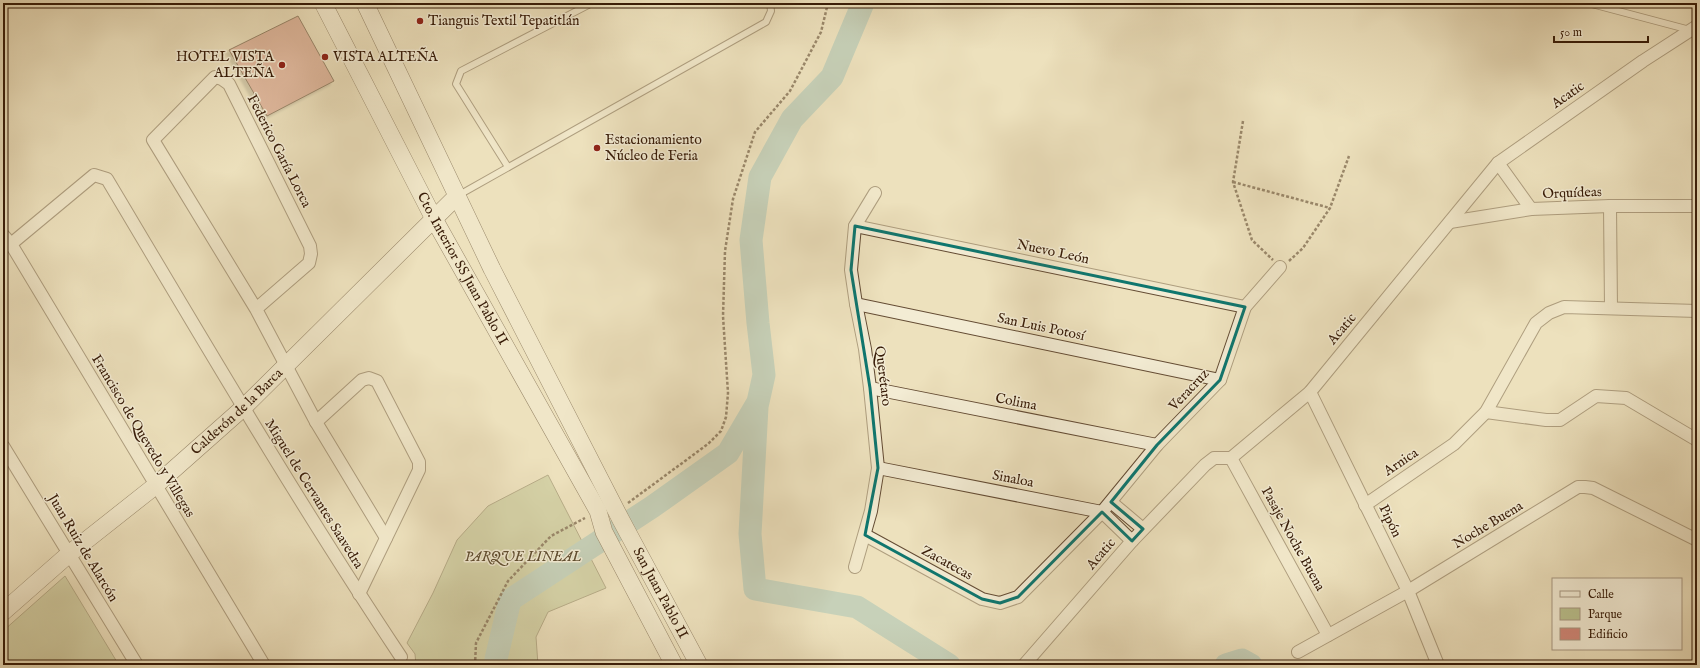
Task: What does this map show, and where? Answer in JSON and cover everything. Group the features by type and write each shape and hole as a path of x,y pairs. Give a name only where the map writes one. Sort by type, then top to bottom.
{"main road":[{"name":"Cto. Interior SS Juan Pablo II","path":"323,3 434,220 598,511 604,532"},
{"name":"Cto. Interior SS Juan Pablo II","path":"365,3 492,268 619,516"},
{"name":"Calderón de la Barca","path":"3,612 69,554 155,486 243,408 457,196"},
{"name":"San Juan Pablo II","path":"619,516 699,665"},
{"name":"San Juan Pablo II","path":"604,532 674,665"}],"street":[{"name":"Acatic","path":"1024,665 1132,541 1205,465 1214,458 1231,458 1310,392 1498,162 1642,60 1694,28"},
{"name":"Federico Garía Lorca","path":"215,77 222,79 229,84 310,246 311,254 309,263 256,309 153,140 215,77"},
{"path":"1498,162 1531,209"},
{"name":"Miguel de Cervantes Saavedra","path":"7,240 94,176 107,179 243,408 359,594 401,657"},
{"name":"Querétaro","path":"854,567 865,535 874,496 878,468 865,350 851,270 855,226 875,193"},
{"path":"1610,206 1610,308"},
{"name":"Orquídeas","path":"1450,222 1531,209 1610,206 1697,206"},
{"name":"Nuevo León","path":"855,226 1244,307"},
{"name":"Francisco de Quevedo y Villegas","path":"7,240 264,665"},
{"name":"Veracruz","path":"1018,597 1102,512 1157,445 1220,380 1244,307 1280,267"},
{"name":"San Luis Potosí","path":"856,304 1220,380"},
{"name":"Arnica","path":"1365,505 1454,444 1486,412 1536,323 1549,312 1564,307 1697,311"},
{"path":"256,309 316,422 386,538"},
{"path":"316,422 362,380 369,378 377,380 419,462 419,470 359,594"},
{"name":"Colima","path":"870,388 1157,445"},
{"name":"Pipón","path":"1310,392 1408,591 1438,665"},
{"path":"1486,412 1546,420 1560,420 1596,396 1626,398 1697,440"},
{"name":"Juan Ruiz de Alarcón","path":"5,453 137,665"},
{"name":"Pasaje Noche Buena","path":"1231,458 1328,635"},
{"name":"Sinaloa","path":"878,468 1102,512"},
{"name":"Noche Buena","path":"1298,652 1408,591 1578,487 1585,486 1593,488 1697,540"},
{"path":"1111,502 1143,529"},
{"path":"1102,512 1132,541"},
{"name":"Zacatecas","path":"865,535 982,599 1000,603 1018,597"}],"lane":[{"path":"508,167 456,84 461,71 592,3"},
{"path":"457,196 766,22 771,11 770,3"},
{"path":"1588,3 1694,28"}],"path":[{"path":"619,516 708,444 721,431 726,417 728,393 723,316 725,251 733,199 755,132 790,91 821,32 828,3"},
{"path":"1243,121 1233,182 1252,240 1280,267 1292,260 1303,248 1330,208 1349,156"},
{"path":"1233,182 1330,208"},
{"path":"475,665 476,643 508,581 551,536 598,511"}],"highlighted area":[{"path":"855,226 1245,307 1220,380 1157,445 1111,502 1143,529 1132,541 1102,512 1018,597 1000,603 982,599 865,535 878,468 870,388 851,270"}],"green space":[{"name":"PARQUE LINEAL","path":"548,475 606,588 548,612 536,637 538,665 416,665 415,654 407,643 433,593 457,540 488,506"},
{"path":"65,576 117,662 117,665 3,665 3,631"}],"building":[{"name":"HOTEL VISTA ALTEÑA","path":"298,16 334,81 267,116 229,50"}],"waterway":[{"path":"497,665 496,659 510,600 652,507 728,453 758,402 764,375 751,240 760,177 792,119 832,77 863,3"},
{"path":"757,407 750,534 755,589 857,607 949,665"},
{"path":"1226,665 1242,660 1251,665"}],"place":[{"name":"Tianguis Textil Tepatitlán","path":"420,21"},
{"name":"VISTA ALTEÑA","path":"325,57"},
{"name":"HOTEL VISTA ALTEÑA","path":"282,65"},
{"name":"Estacionamiento Núcleo de Feria","path":"597,148"}]}
